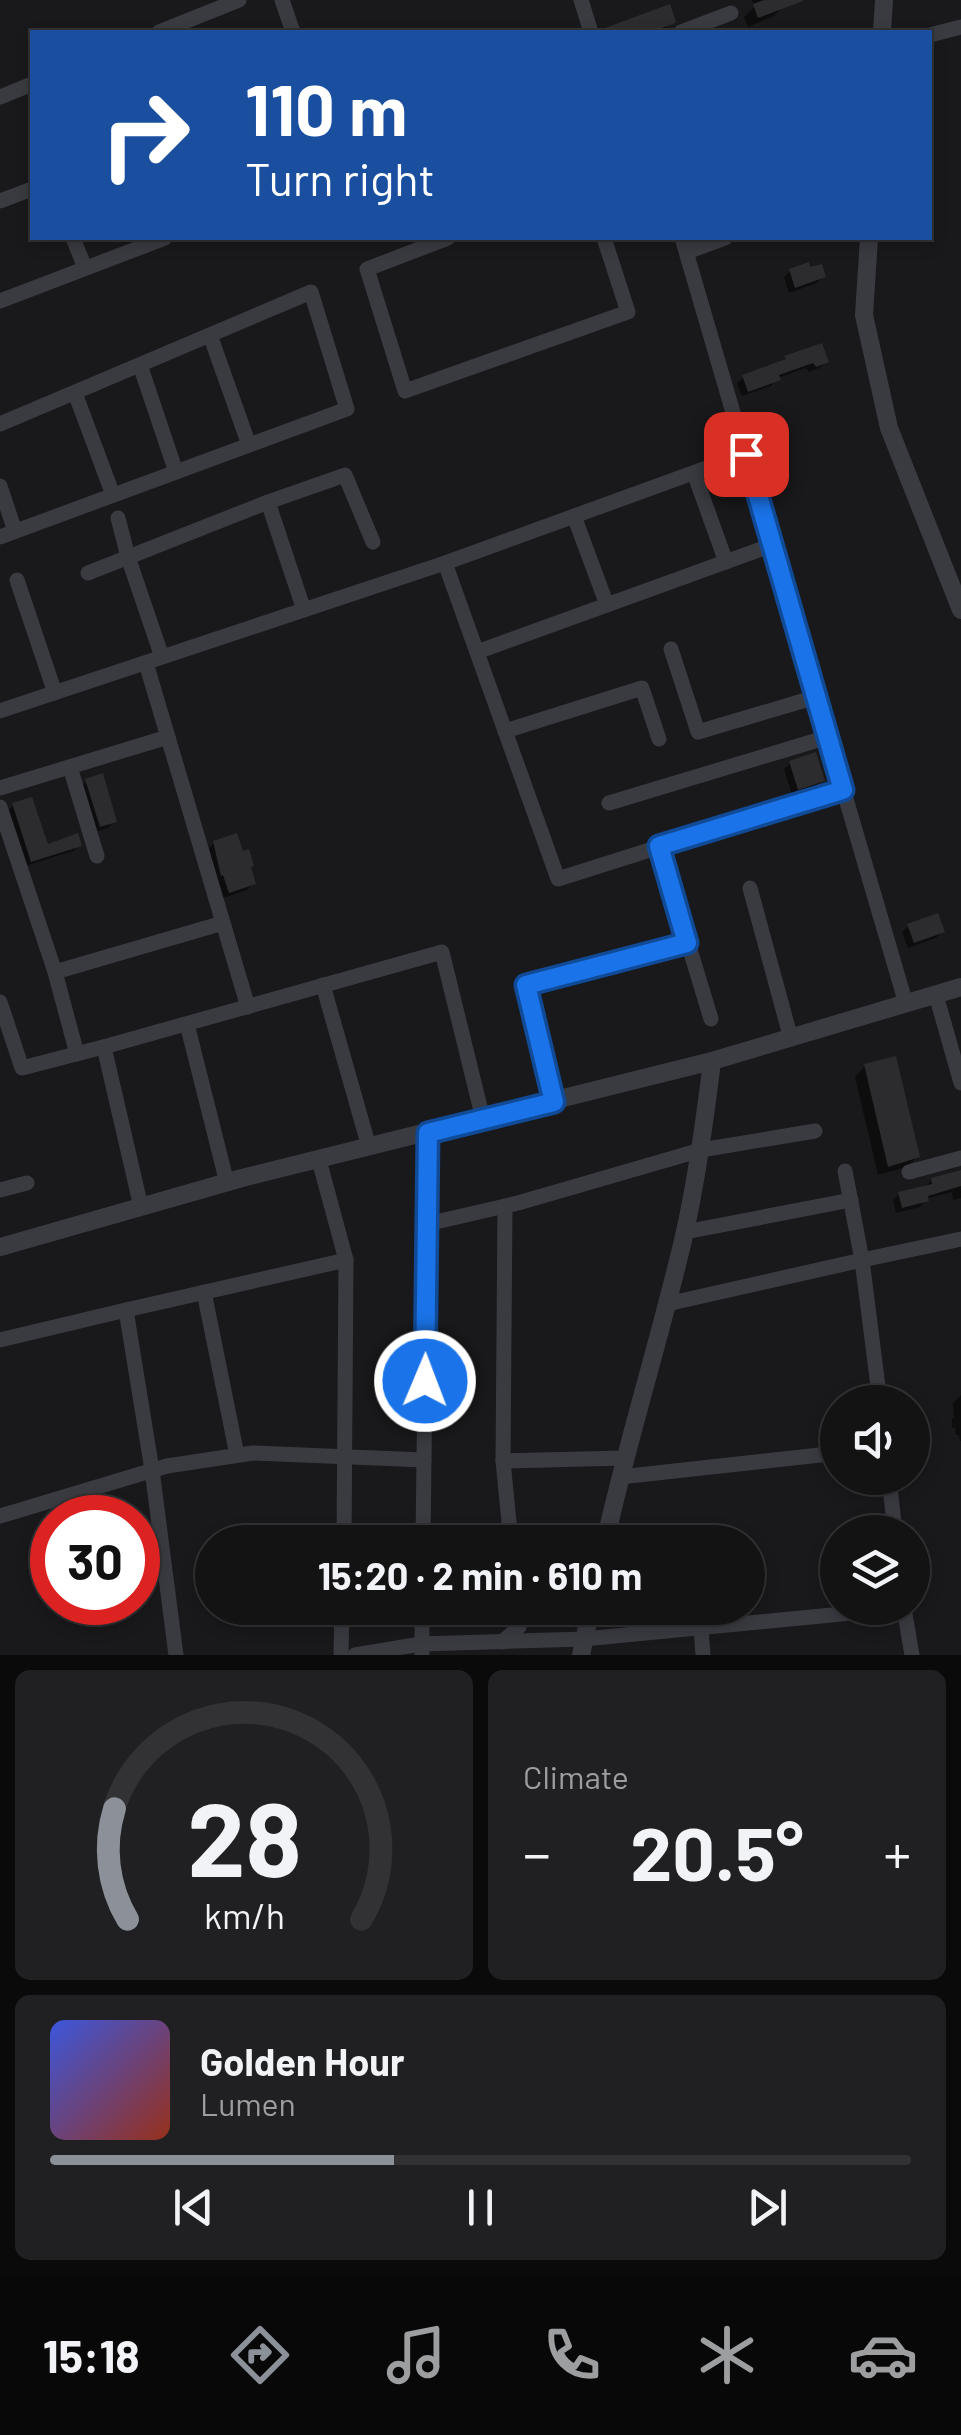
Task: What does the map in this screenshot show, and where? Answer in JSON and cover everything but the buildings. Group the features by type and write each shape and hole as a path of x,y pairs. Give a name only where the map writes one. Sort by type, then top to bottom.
{"street":[{"path":"164,30 239,0"},
{"path":"282,0 292,30"},
{"path":"581,0 591,30"},
{"path":"882,30 884,0"},
{"path":"686,30 731,14"},
{"path":"932,34 961,27"},
{"path":"0,97 30,85"},
{"path":"0,201 30,190"},
{"path":"74,240 84,268"},
{"path":"0,301 159,240"},
{"path":"443,240 367,270 406,391 628,312 605,240"},
{"path":"713,240 684,245 906,1004"},
{"path":"869,240 864,315 889,428 961,610"},
{"path":"0,424 310,292 347,409 7,534 0,486"},
{"path":"210,335 248,445"},
{"path":"140,365 176,472"},
{"path":"75,393 113,495"},
{"path":"0,711 445,563 746,454"},
{"path":"694,473 726,562"},
{"path":"88,573 345,475 374,542"},
{"path":"268,502 304,610"},
{"path":"574,516 606,605"},
{"path":"118,518 162,657"},
{"path":"477,652 772,546"},
{"path":"445,563 558,879 843,790"},
{"path":"17,580 55,693"},
{"path":"671,649 698,732 816,697"},
{"path":"146,663 248,1006"},
{"path":"505,731 642,688 658,739"},
{"path":"0,788 168,737"},
{"path":"609,803 828,737"},
{"path":"70,767 97,856"},
{"path":"0,807 55,972 76,1054"},
{"path":"659,846 710,1020"},
{"path":"750,888 791,1039"},
{"path":"55,972 223,923"},
{"path":"554,1102 526,985 687,943"},
{"path":"0,1002 22,1068 442,952 483,1120"},
{"path":"323,985 369,1147"},
{"path":"0,1246 227,1183 712,1061 961,987"},
{"path":"936,995 961,1082"},
{"path":"187,1024 227,1183"},
{"path":"104,1047 140,1207"},
{"path":"610,1525 685,1232 701,1150 712,1061"},
{"path":"427,1224 701,1150 815,1131"},
{"path":"422,1525 428,1133"},
{"path":"909,1172 961,1158"},
{"path":"319,1160 346,1260 344,1525"},
{"path":"845,1171 862,1260 878,1385"},
{"path":"0,1190 28,1182"},
{"path":"685,1232 850,1200"},
{"path":"505,1206 504,1461 510,1525"},
{"path":"667,1304 961,1239"},
{"path":"0,1340 346,1260"},
{"path":"204,1292 238,1455"},
{"path":"126,1310 176,1655"},
{"path":"0,1516 152,1470 253,1452 424,1460"},
{"path":"620,1478 820,1455"},
{"path":"504,1461 624,1458"},
{"path":"355,1655 502,1642 582,1647 701,1628 820,1616"},
{"path":"341,1655 342,1625"},
{"path":"502,1642 519,1625"},
{"path":"907,1625 912,1655"},
{"path":"701,1628 704,1655"}],"route":[{"path":"425,1381 428,1133 554,1102 526,985 687,943 659,846 843,790 746,454"}]}
